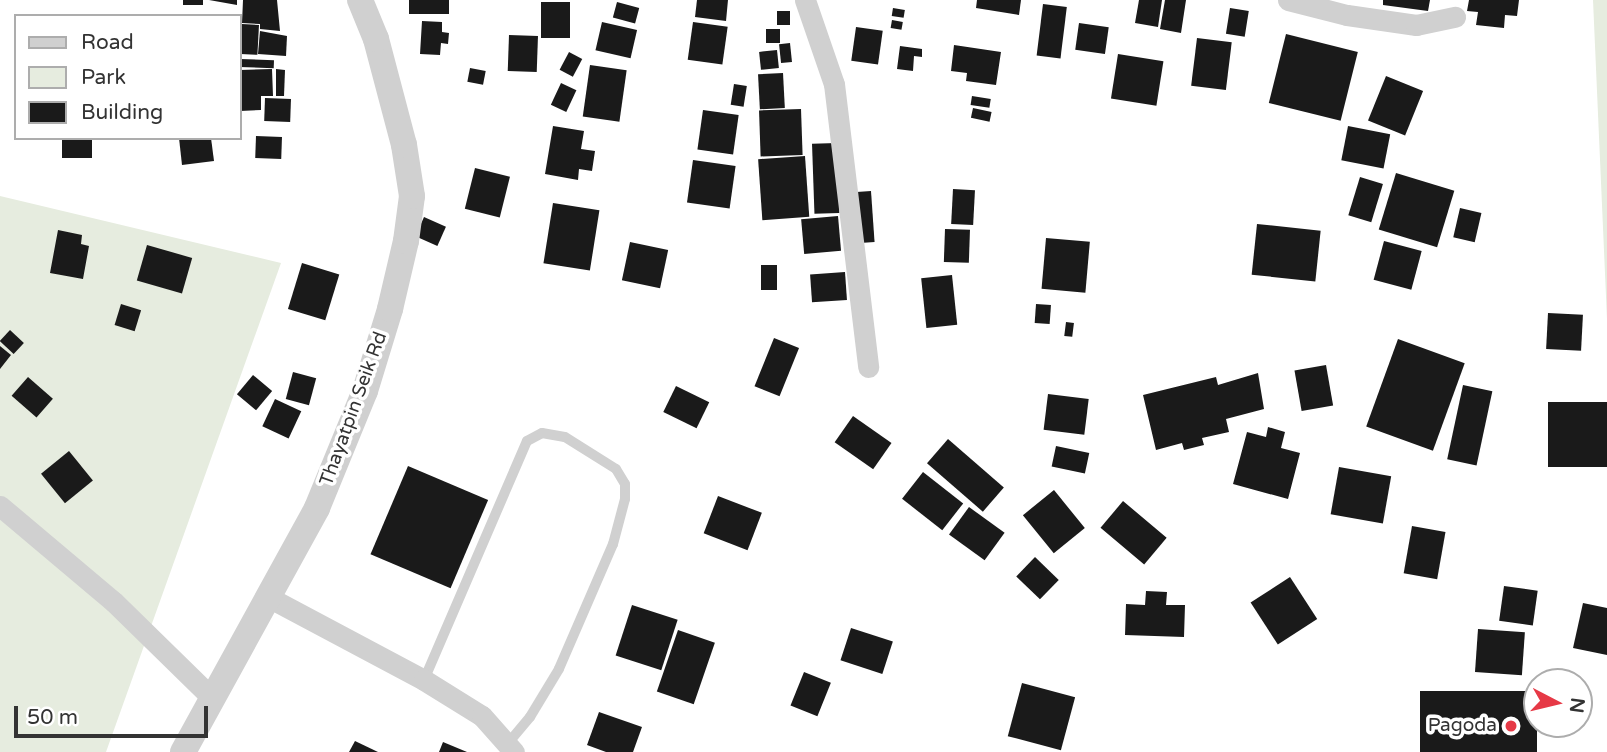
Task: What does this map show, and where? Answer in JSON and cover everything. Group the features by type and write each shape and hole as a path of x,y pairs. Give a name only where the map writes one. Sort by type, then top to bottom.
{"street":[{"name":"Thayatpin Seik Rd","path":"183,752 270,598 317,508 365,391 407,241 412,196 404,145 376,39 360,0"},
{"path":"805,0 834,84 868,367"},
{"path":"1288,0 1347,15 1416,25 1455,17"},
{"path":"0,506 114,602 212,698"},
{"path":"270,598 424,680 482,716 510,748"}],"lane":[{"path":"424,680 527,441 542,433 565,437 616,469 625,484 625,499 612,544 559,669 510,748"}],"green space":[{"path":"1593,0 1607,0 1607,319"},
{"path":"0,196 281,263 106,752 0,752"}],"building":[{"path":"183,0 203,0 203,5 183,5"},
{"path":"209,0 237,0 237,5"},
{"path":"243,0 277,0 280,31 260,29 260,24 242,23"},
{"path":"409,0 449,0 449,14 409,14"},
{"path":"697,0 728,0 726,21 695,17"},
{"path":"977,0 1021,0 1019,15 976,8"},
{"path":"1139,0 1162,0 1158,27 1135,23"},
{"path":"1165,0 1186,0 1181,33 1160,29"},
{"path":"1383,0 1430,0 1428,11 1383,5"},
{"path":"1469,0 1519,0 1517,16 1505,15 1504,28 1476,25 1478,12 1467,11"},
{"path":"541,2 570,2 570,38 541,38"},
{"path":"617,2 639,8 635,23 613,17"},
{"path":"1043,4 1067,7 1060,59 1037,56"},
{"path":"893,8 905,10 904,18 892,16"},
{"path":"1230,8 1249,11 1245,37 1226,34"},
{"path":"777,11 790,11 790,25 777,25"},
{"path":"892,20 903,22 901,30 891,28"},
{"path":"422,21 442,22 442,32 449,33 448,44 441,43 440,55 420,54"},
{"path":"602,22 637,30 631,58 595,50"},
{"path":"693,22 728,27 722,65 688,60"},
{"path":"1079,23 1109,27 1105,54 1075,50"},
{"path":"242,24 259,25 257,55 242,54"},
{"path":"856,27 883,31 878,64 851,61"},
{"path":"766,29 780,29 780,43 766,43"},
{"path":"260,31 287,36 286,56 258,54"},
{"path":"1286,34 1358,52 1341,121 1269,103"},
{"path":"509,35 538,36 537,72 508,71"},
{"path":"1197,38 1232,42 1226,90 1191,86"},
{"path":"790,43 792,62 781,63 779,44"},
{"path":"954,45 1001,52 996,85 966,81 967,73 951,71"},
{"path":"900,46 922,49 922,57 914,56 913,71 897,69"},
{"path":"777,50 779,68 761,70 759,52"},
{"path":"569,52 582,59 573,77 560,70"},
{"path":"1118,54 1163,61 1156,106 1111,98"},
{"path":"242,59 274,60 274,68 242,67"},
{"path":"590,65 627,70 619,122 583,116"},
{"path":"470,68 486,71 483,85 467,82"},
{"path":"272,69 273,96 261,96 261,110 242,111 242,70"},
{"path":"276,69 285,70 284,96 276,96"},
{"path":"783,73 785,108 760,109 758,74"},
{"path":"1386,76 1423,91 1405,135 1368,121"},
{"path":"561,83 576,90 566,112 551,105"},
{"path":"734,84 747,86 744,107 731,105"},
{"path":"972,96 991,99 989,108 971,105"},
{"path":"265,98 291,99 290,122 264,121"},
{"path":"973,108 992,112 990,122 971,118"},
{"path":"801,109 803,155 761,156 759,110"},
{"path":"703,110 739,115 733,155 697,150"},
{"path":"553,126 584,131 581,149 595,151 592,171 579,169 578,180 545,174"},
{"path":"1348,126 1390,134 1384,169 1341,160"},
{"path":"256,136 282,137 281,159 255,158"},
{"path":"62,140 92,140 92,158 62,158"},
{"path":"179,140 211,140 214,161 182,165"},
{"path":"837,143 839,213 814,214 812,144"},
{"path":"805,156 809,217 762,220 758,159"},
{"path":"693,160 736,166 730,209 687,203"},
{"path":"475,168 510,177 500,217 465,209"},
{"path":"1396,173 1454,191 1437,247 1379,229"},
{"path":"1360,177 1383,184 1371,222 1348,215"},
{"path":"953,189 975,190 973,225 951,224"},
{"path":"871,191 875,242 857,243 853,192"},
{"path":"553,203 599,210 590,271 543,263"},
{"path":"1460,208 1481,213 1475,242 1453,237"},
{"path":"838,216 841,251 804,254 801,219"},
{"path":"424,217 446,227 437,246 415,236"},
{"path":"1257,224 1321,231 1315,281 1252,275"},
{"path":"945,229 970,230 969,263 944,262"},
{"path":"58,230 82,235 81,244 89,246 83,279 50,273"},
{"path":"1046,238 1090,242 1085,293 1042,289"},
{"path":"1384,241 1422,251 1411,290 1374,280"},
{"path":"630,242 668,250 660,288 622,280"},
{"path":"147,245 192,258 182,294 137,281"},
{"path":"302,263 339,274 325,320 288,309"},
{"path":"761,265 777,265 777,290 761,290"},
{"path":"845,272 847,300 812,302 810,274"},
{"path":"952,275 957,325 926,328 921,278"},
{"path":"121,304 141,310 135,331 115,325"},
{"path":"1036,304 1051,305 1050,324 1035,323"},
{"path":"1548,313 1583,315 1581,351 1546,349"},
{"path":"1066,322 1074,323 1072,337 1064,336"},
{"path":"10,330 24,343 14,354 0,341"},
{"path":"774,338 799,348 780,396 755,386"},
{"path":"1398,339 1465,363 1433,451 1366,426"},
{"path":"0,346 11,355 0,369"},
{"path":"1326,365 1333,405 1302,411 1294,371"},
{"path":"293,372 316,378 309,405 286,399"},
{"path":"1258,373 1264,409 1226,419 1229,432 1202,438 1204,445 1184,450 1182,443 1156,450 1143,395 1216,377 1218,385"},
{"path":"253,375 272,391 256,410 237,394"},
{"path":"28,377 53,399 37,418 12,396"},
{"path":"1463,385 1492,391 1477,466 1447,459"},
{"path":"676,386 709,402 697,428 663,412"},
{"path":"1048,394 1089,399 1084,435 1044,430"},
{"path":"275,399 301,411 289,438 262,426"},
{"path":"1548,402 1607,402 1607,467 1548,467"},
{"path":"853,416 892,443 873,469 835,442"},
{"path":"1268,427 1285,432 1281,448 1300,453 1288,499 1233,484 1247,432 1266,437"},
{"path":"948,439 1004,488 983,512 927,463"},
{"path":"1056,446 1089,453 1085,474 1052,467"},
{"path":"69,451 93,481 65,503 41,474"},
{"path":"408,466 488,500 451,588 370,554"},
{"path":"1339,467 1391,476 1383,523 1331,514"},
{"path":"923,472 963,503 942,530 902,499"},
{"path":"1054,490 1085,528 1054,553 1023,515"},
{"path":"718,496 762,513 748,550 704,533"},
{"path":"1123,501 1167,538 1144,564 1101,528"},
{"path":"969,507 1005,533 985,560 949,535"},
{"path":"1412,526 1445,532 1437,579 1404,573"},
{"path":"1035,557 1059,580 1040,599 1016,576"},
{"path":"1290,577 1317,619 1278,645 1251,603"},
{"path":"1504,586 1538,591 1533,625 1499,621"},
{"path":"1146,591 1167,592 1166,605 1185,605 1184,637 1125,635 1126,604 1145,605"},
{"path":"1583,603 1607,608 1607,655 1573,648"},
{"path":"632,605 678,620 661,670 616,655"},
{"path":"851,628 893,642 882,674 840,660"},
{"path":"1478,629 1525,632 1522,675 1475,672"},
{"path":"678,630 715,643 694,704 657,691"},
{"path":"804,672 831,683 817,716 791,705"},
{"path":"1022,683 1075,697 1061,750 1008,736"},
{"path":"1420,691 1523,691 1523,738 1537,738 1537,752 1420,752"},
{"path":"599,712 642,727 633,752 606,752 587,745"},
{"path":"355,741 378,752 349,752"},
{"path":"443,742 467,752 439,752"}],"place":[{"name":"Pagoda","path":"1511,726"}]}
